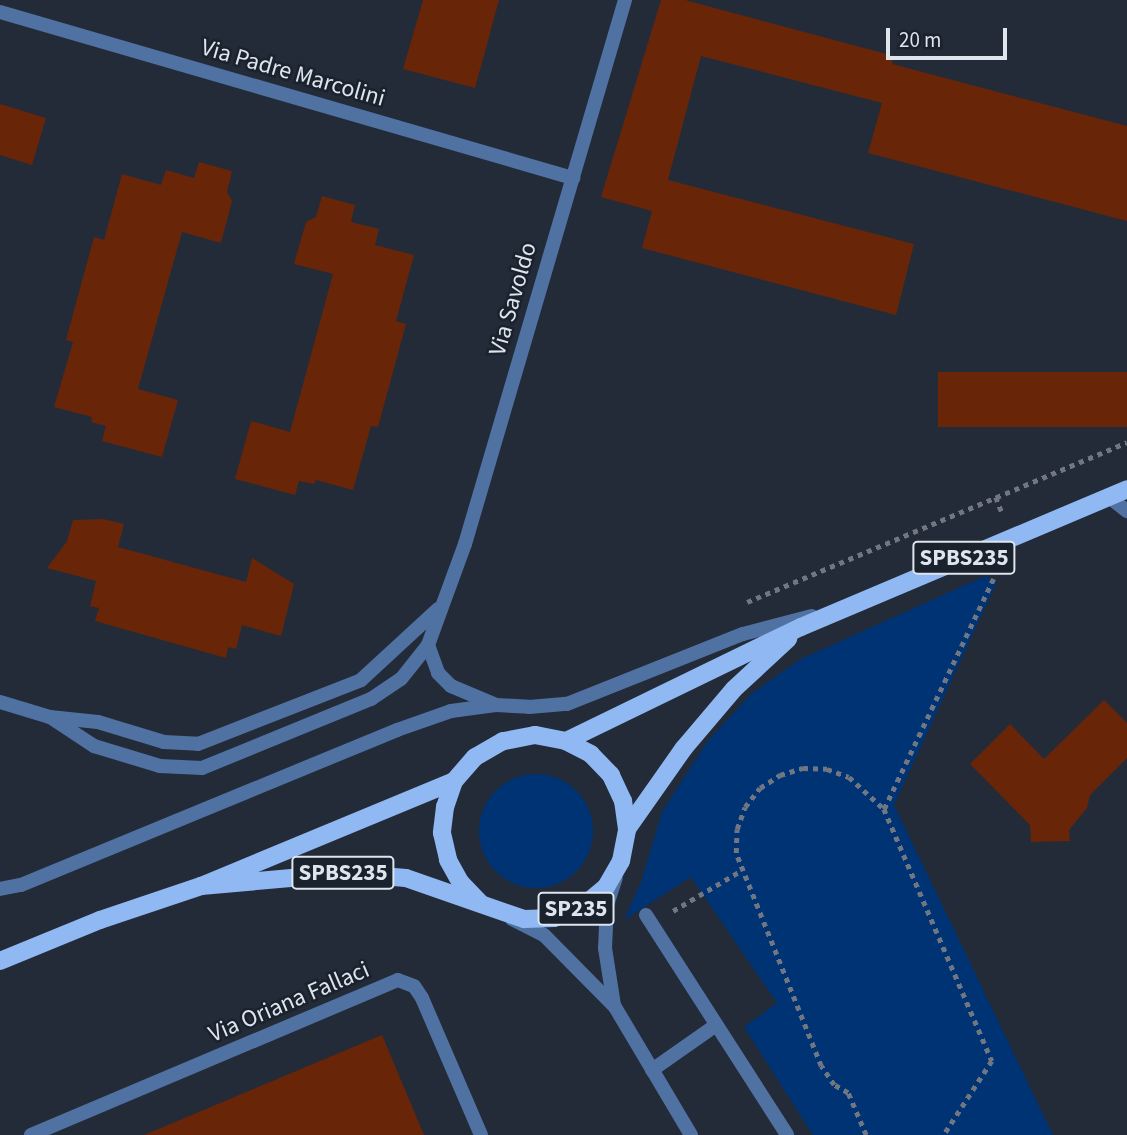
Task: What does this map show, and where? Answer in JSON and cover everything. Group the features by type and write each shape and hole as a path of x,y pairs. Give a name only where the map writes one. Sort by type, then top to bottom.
{"main road":[{"name":"SPBS235","path":"566,741 801,627 1127,489"},
{"name":"SPBS235","path":"627,829 684,748 734,689 801,627"},
{"name":"SP235","path":"535,735 566,741 591,754 611,775 623,801 627,829 621,861 606,887 582,907 564,915 524,919 487,907 461,883 448,860 442,834 445,807 454,781 475,757 503,741 535,735"},
{"name":"SPBS235","path":"0,961 100,920 201,887 454,781"},
{"name":"SPBS235","path":"201,887 347,873 406,878 487,907"}],"street":[{"name":"Via Savoldo","path":"428,645 439,608 465,544 625,0"},
{"name":"Via Padre Marcolini","path":"0,12 573,178"},
{"path":"1109,497 1127,511"},
{"path":"0,889 21,885 397,730 451,711 496,705 568,704 743,634 855,604"},
{"path":"0,702 50,717 98,722 164,742 198,744 360,680 439,608"},
{"path":"50,717 94,746 160,766 202,768 371,699 401,679 428,645"},
{"path":"428,645 438,673 451,686 496,705"},
{"path":"615,1007 605,948 606,916 621,861"},
{"path":"487,907 544,935 615,1007 691,1135"},
{"path":"649,920 787,1135"},
{"name":"Via Oriana Fallaci","path":"32,1135 398,980 414,986 422,998 481,1135"},
{"path":"652,1070 716,1025"}],"path":[{"path":"739,605 1127,442"},
{"path":"996,497 1012,538"},
{"path":"884,809 991,580 1002,576"},
{"path":"866,1135 848,1093 834,1085 821,1066 741,870 737,829 745,807 760,788 780,775 803,768 827,769 849,777 884,809 897,831 992,1061 944,1135"},
{"path":"649,920 741,870"}],"shaded area":[{"path":"985,576 997,582 894,805 1053,1135 813,1135 744,1027 777,1003 691,877 624,920 641,882 662,812 707,742 751,694 801,659"},
{"path":"536,774 558,778 577,790 589,809 593,831 589,853 577,872 558,884 536,888 514,884 495,872 483,853 479,831 483,809 495,790 514,778"}],"building":[{"path":"423,0 499,0 475,88 403,69"},
{"path":"661,0 685,0 894,56 892,64 1127,126 1127,221 868,153 882,103 701,56 668,180 914,244 896,315 642,248 652,211 601,197"},
{"path":"0,104 46,118 32,165 0,155"},
{"path":"199,162 232,171 227,192 232,201 221,243 182,232 138,389 178,400 162,457 102,441 106,426 91,422 92,417 54,407 73,342 66,340 94,237 104,240 122,174 161,185 166,170 194,178"},
{"path":"322,196 355,205 351,222 379,229 375,245 414,255 396,321 406,324 378,427 371,426 353,490 316,480 314,484 299,481 295,495 235,479 251,421 290,432 333,274 294,264 306,222 316,217"},
{"path":"938,372 1127,372 1127,427 938,427"},
{"path":"103,519 124,524 118,547 246,582 252,558 294,584 281,636 242,625 236,649 228,647 226,658 95,621 99,608 90,606 96,581 47,568 67,541 73,520"},
{"path":"1104,700 1127,723 1127,758 1090,795 1087,808 1069,830 1070,841 1031,842 1030,825 970,764 1010,724 1044,759"},
{"path":"382,1035 424,1135 144,1135"}]}
